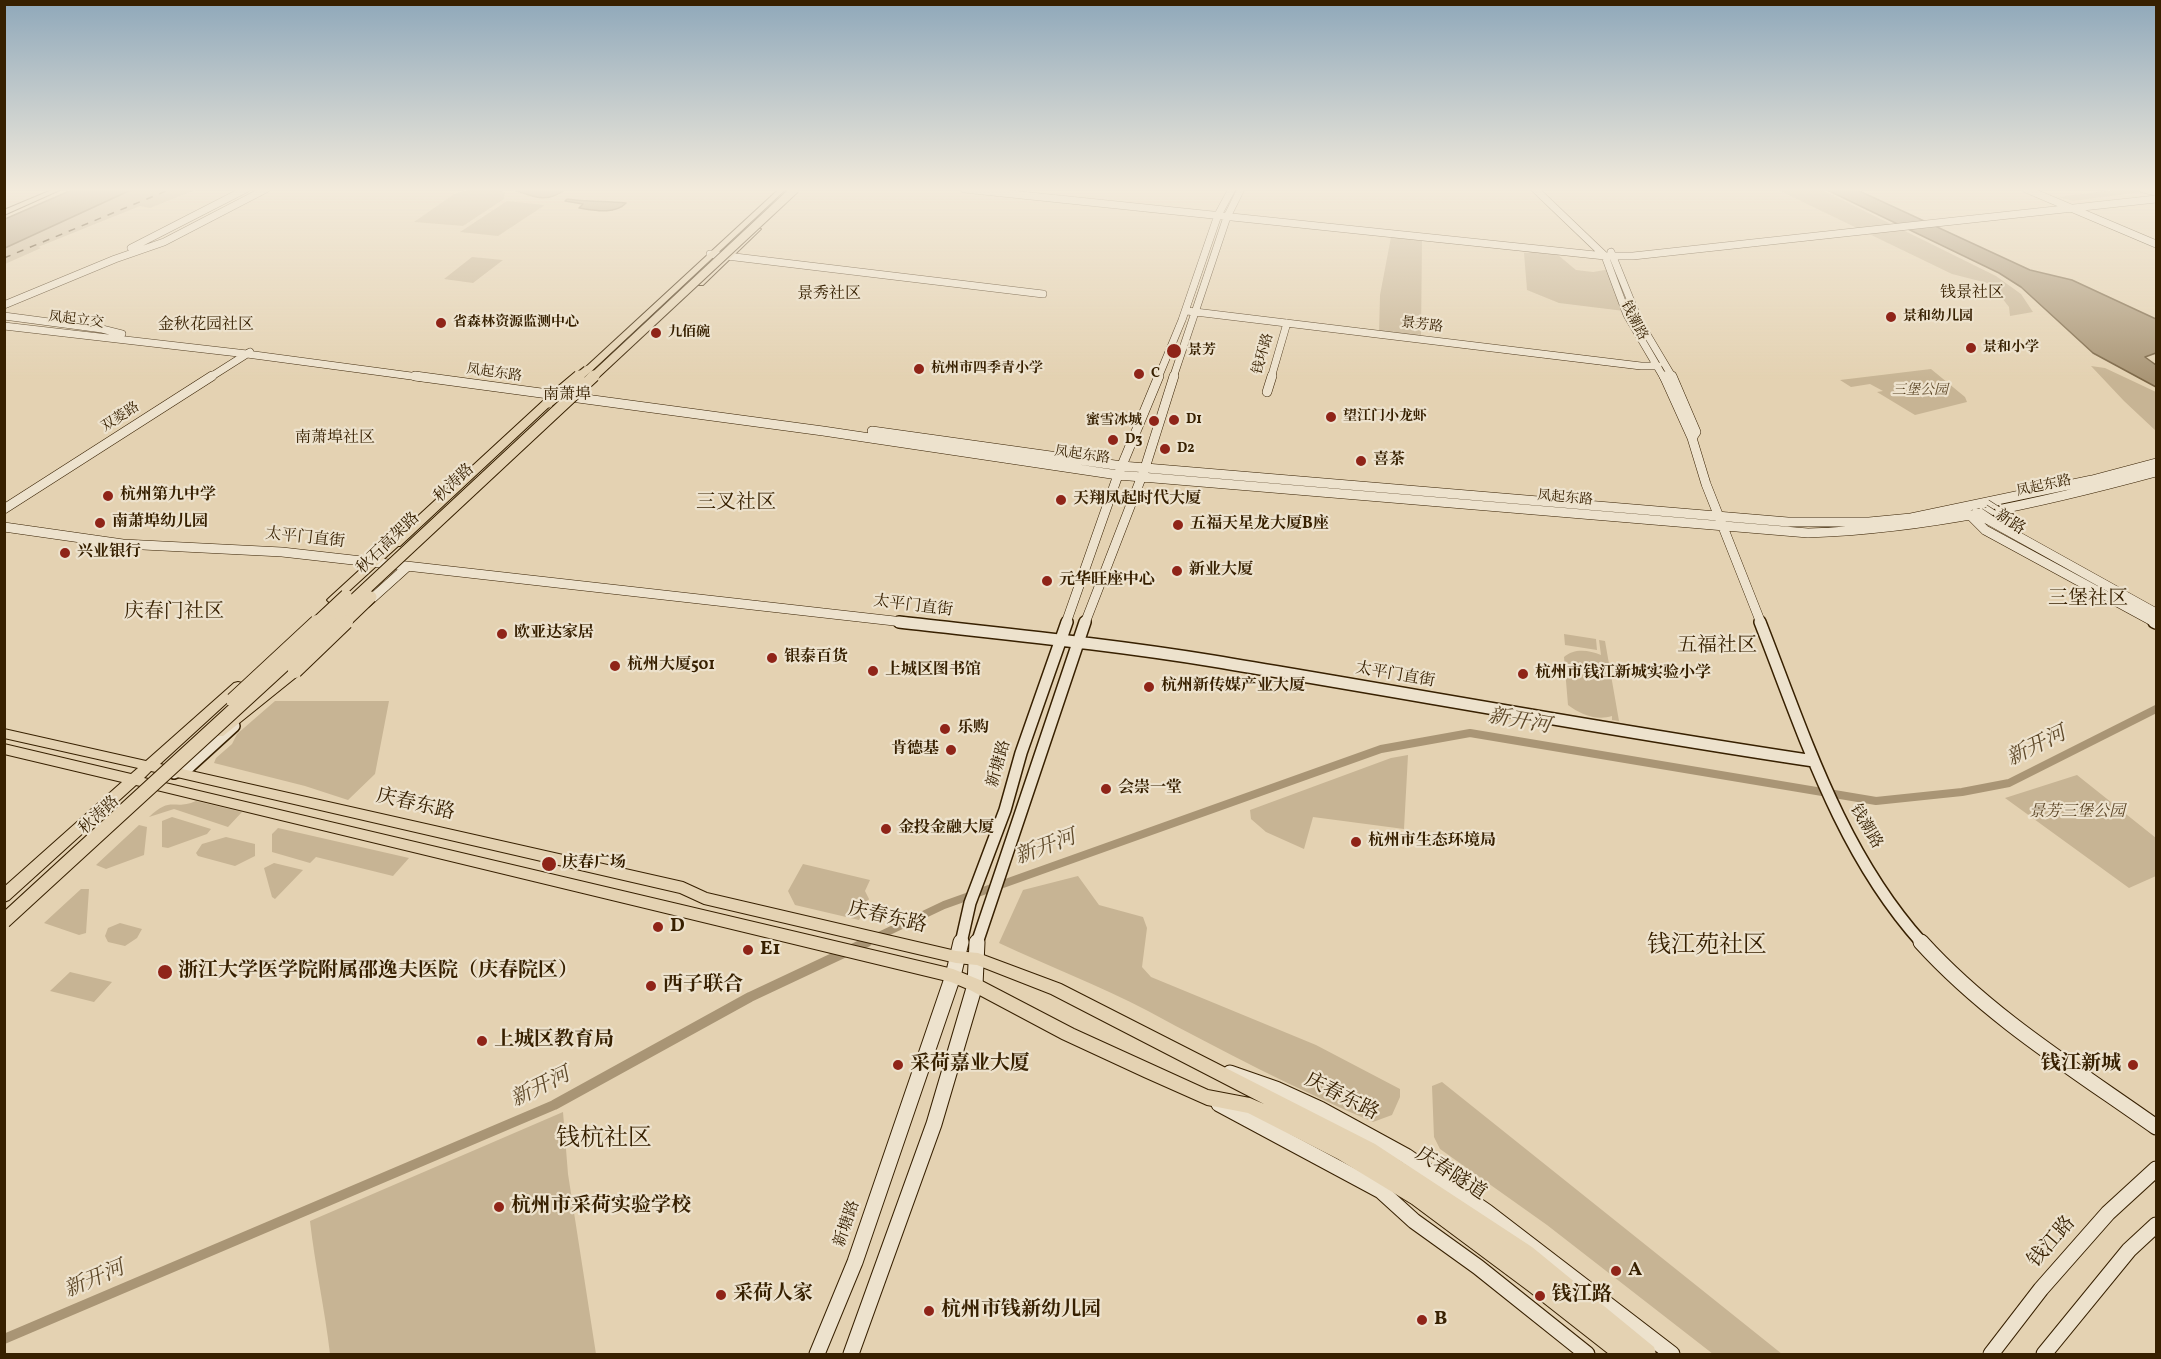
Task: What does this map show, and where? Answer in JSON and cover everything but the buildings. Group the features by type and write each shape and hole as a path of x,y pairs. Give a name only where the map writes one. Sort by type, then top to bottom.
{"highway":[{"name":"秋石高架路","path":"4,910 717,252"},
{"name":"秋石高架路","path":"4,921 187,755 724,252"},
{"path":"396,543 556,395 610,351"},
{"path":"217,733 295,671 404,564 518,446"}],"main road":[{"path":"4,304 122,252"},
{"path":"4,304 134,252"},
{"name":"秋涛路","path":"4,896 374,562 733,252"},
{"name":"新塘路","path":"817,1354 855,1262 953,976 970,903 1005,810 1021,753 1060,640 1120,470 1182,320 1205,252"},
{"path":"850,1354 934,1124 975,985 978,959 977,939 1077,643 1142,472 1215,252"},
{"path":"1584,252 1633,256 1662,252"},
{"name":"钱潮路","path":"1607,252 1610,255 1627,315 1658,366 1692,438 1706,484 1814,761 1844,831 1911,932 1953,975 2060,1060 2157,1127"},
{"name":"钱潮路","path":"1607,252 1639,321 1670,372 1696,432 1692,438"},
{"path":"710,254 1043,294"},
{"name":"秋涛路","path":"4,929 403,566 568,395 710,254"},
{"name":"景芳路","path":"1184,311 1641,366 1658,366"},
{"name":"凤起东路","path":"4,322 144,341 250,352"},
{"name":"凤起东路","path":"4,322 102,329 123,335 1120,470 1720,520 1808,533 1861,533 2071,495 2157,472"},
{"name":"凤起立交","path":"4,322 144,341"},
{"name":"钱环路","path":"1268,392 1287,323"},
{"name":"凤起立交","path":"94,334 123,335"},
{"name":"双菱路","path":"4,509 250,352"},
{"name":"凤起东路","path":"1971,513 2157,463"},
{"name":"三新路","path":"1971,513 2157,613"},
{"name":"三新路","path":"1971,513 1985,530 2157,623"},
{"name":"太平门直街","path":"4,527 123,544 282,552 1060,640 1211,661 1628,733 1814,761"},
{"path":"174,773 189,767 403,566"},
{"name":"庆春东路","path":"4,733 683,888 704,898 890,942 956,957 978,959 1056,989 1207,1066 1256,1081 1340,1117 1415,1162 1503,1223 1672,1354"},
{"path":"4,749 760,929 832,949 953,976 975,985 1068,1034 1207,1097 1381,1191 1414,1221 1478,1267 1587,1354"},
{"name":"庆春隧道","path":"1207,1066 1369,1150 1477,1219 1526,1253 1647,1354"},
{"name":"庆春隧道","path":"1207,1097 1250,1106 1344,1153 1419,1198 1537,1285 1624,1354"},
{"name":"钱江路","path":"1991,1354 2041,1289 2108,1212 2157,1169"},
{"path":"2044,1354 2122,1258 2157,1225"}],"green space":[{"path":"5,252 31,252 5,264"},
{"path":"1388,252 1422,252 1421,337 1379,332 1380,295"},
{"path":"1907,252 1948,252 1996,276 2021,294 2033,312 2010,316 2009,307 1991,284 1952,274"},
{"path":"1524,253 1558,255 1576,270 1593,272 1611,269 1624,311 1559,303 1527,290"},
{"path":"472,257 503,260 473,283 444,279"},
{"path":"2091,366 2105,368 2156,392 2156,431 2124,401"},
{"name":"三堡公园","path":"1931,369 1965,397 1967,402 1915,415 1877,392 1883,391 1870,384 1851,387 1840,380"},
{"path":"1564,634 1596,639 1597,650 1565,645"},
{"path":"1599,640 1605,641 1619,721 1612,720 1612,716 1600,718 1588,716 1568,705 1564,657 1572,652 1582,651 1601,655"},
{"path":"275,701 389,701 375,774 348,800 305,786 214,763 216,758 232,744 237,734"},
{"path":"1408,755 1404,829 1313,817 1304,849 1266,832 1251,819 1250,810 1391,758"},
{"name":"景芳三堡公园","path":"2077,775 2156,838 2156,876 2129,888 2005,798"},
{"path":"196,801 242,812 228,827 174,809 149,817 168,805 182,805"},
{"path":"172,817 211,829 207,834 168,848 162,847 162,821"},
{"path":"139,825 147,827 144,855 106,869 96,865"},
{"path":"278,828 409,858 393,876 316,857 310,863 272,852 272,834"},
{"path":"226,837 255,844 255,856 235,866 198,856 196,853 202,844"},
{"path":"274,863 303,870 275,899 272,897 264,868"},
{"path":"803,864 870,880 865,891 869,899 859,920 795,905 788,891"},
{"path":"1078,876 1099,905 1143,917 1147,928 1142,967 1151,977 1316,1045 1400,1089 1400,1097 1392,1115 1373,1122 1259,1069 1130,1002 999,943 1023,890"},
{"path":"81,889 89,889 86,933 79,935 44,923"},
{"path":"120,923 142,929 137,938 125,946 108,942 105,936 108,928"},
{"path":"70,972 112,982 94,1002 50,991"},
{"path":"1442,1082 1782,1354 1713,1354 1547,1225 1440,1149 1434,1137 1432,1086"},
{"name":"杭州市采荷实验学校","path":"563,1112 568,1174 596,1354 330,1354 310,1221"}],"shaded area":[{"path":"1956,252 1992,252 2030,270 2072,280 2156,319 2156,353 2145,357 2156,365 2156,387 2093,353 2021,287 1999,273"}],"waterway":[{"name":"新开河","path":"864,943 944,905 1381,749 1470,733 1876,801 1962,792 2009,783 2156,709"},
{"name":"新开河","path":"4,1339 554,1105 750,997 867,942"}],"railway":[{"path":"4,258 18,252"}],"place":[{"name":"景和幼儿园","path":"1891,317"},
{"name":"省森林资源监测中心","path":"441,323"},
{"name":"九佰碗","path":"656,333"},
{"name":"景和小学","path":"1971,348"},
{"name":"景芳","path":"1174,351"},
{"name":"杭州市四季青小学","path":"919,369"},
{"name":"C","path":"1139,374"},
{"name":"望江门小龙虾","path":"1331,417"},
{"name":"D1","path":"1174,420"},
{"name":"蜜雪冰城","path":"1154,421"},
{"name":"D3","path":"1113,440"},
{"name":"D2","path":"1165,449"},
{"name":"喜茶","path":"1361,461"},
{"name":"杭州第九中学","path":"108,496"},
{"name":"天翔凤起时代大厦","path":"1061,500"},
{"name":"南萧埠幼儿园","path":"100,523"},
{"name":"五福天星龙大厦B座","path":"1178,525"},
{"name":"兴业银行","path":"65,553"},
{"name":"新业大厦","path":"1177,571"},
{"name":"元华旺座中心","path":"1047,581"},
{"name":"欧亚达家居","path":"502,634"},
{"name":"银泰百货","path":"772,658"},
{"name":"杭州大厦501","path":"615,666"},
{"name":"上城区图书馆","path":"873,671"},
{"name":"杭州市钱江新城实验小学","path":"1523,674"},
{"name":"杭州新传媒产业大厦","path":"1149,687"},
{"name":"乐购","path":"945,729"},
{"name":"肯德基","path":"951,750"},
{"name":"会崇一堂","path":"1106,789"},
{"name":"金投金融大厦","path":"886,829"},
{"name":"杭州市生态环境局","path":"1356,842"},
{"name":"庆春广场","path":"549,864"},
{"name":"D","path":"658,927"},
{"name":"E1","path":"748,950"},
{"name":"浙江大学医学院附属邵逸夫医院（庆春院区）","path":"165,972"},
{"name":"西子联合","path":"651,986"},
{"name":"上城区教育局","path":"482,1041"},
{"name":"采荷嘉业大厦","path":"898,1065"},
{"name":"钱江新城","path":"2133,1065"},
{"name":"杭州市采荷实验学校","path":"499,1207"},
{"name":"A","path":"1616,1271"},
{"name":"采荷人家","path":"721,1295"},
{"name":"钱江路","path":"1540,1296"},
{"name":"杭州市钱新幼儿园","path":"929,1311"},
{"name":"B","path":"1422,1320"}],"district":[{"name":"钱景社区","path":"1972,294"},
{"name":"景秀社区","path":"829,295"},
{"name":"金秋花园社区","path":"206,326"},
{"name":"南萧埠","path":"567,396"},
{"name":"南萧埠社区","path":"335,439"},
{"name":"三叉社区","path":"736,504"},
{"name":"三堡社区","path":"2088,600"},
{"name":"庆春门社区","path":"174,613"},
{"name":"五福社区","path":"1717,647"},
{"name":"钱江苑社区","path":"1707,948"},
{"name":"钱杭社区","path":"604,1141"}]}
